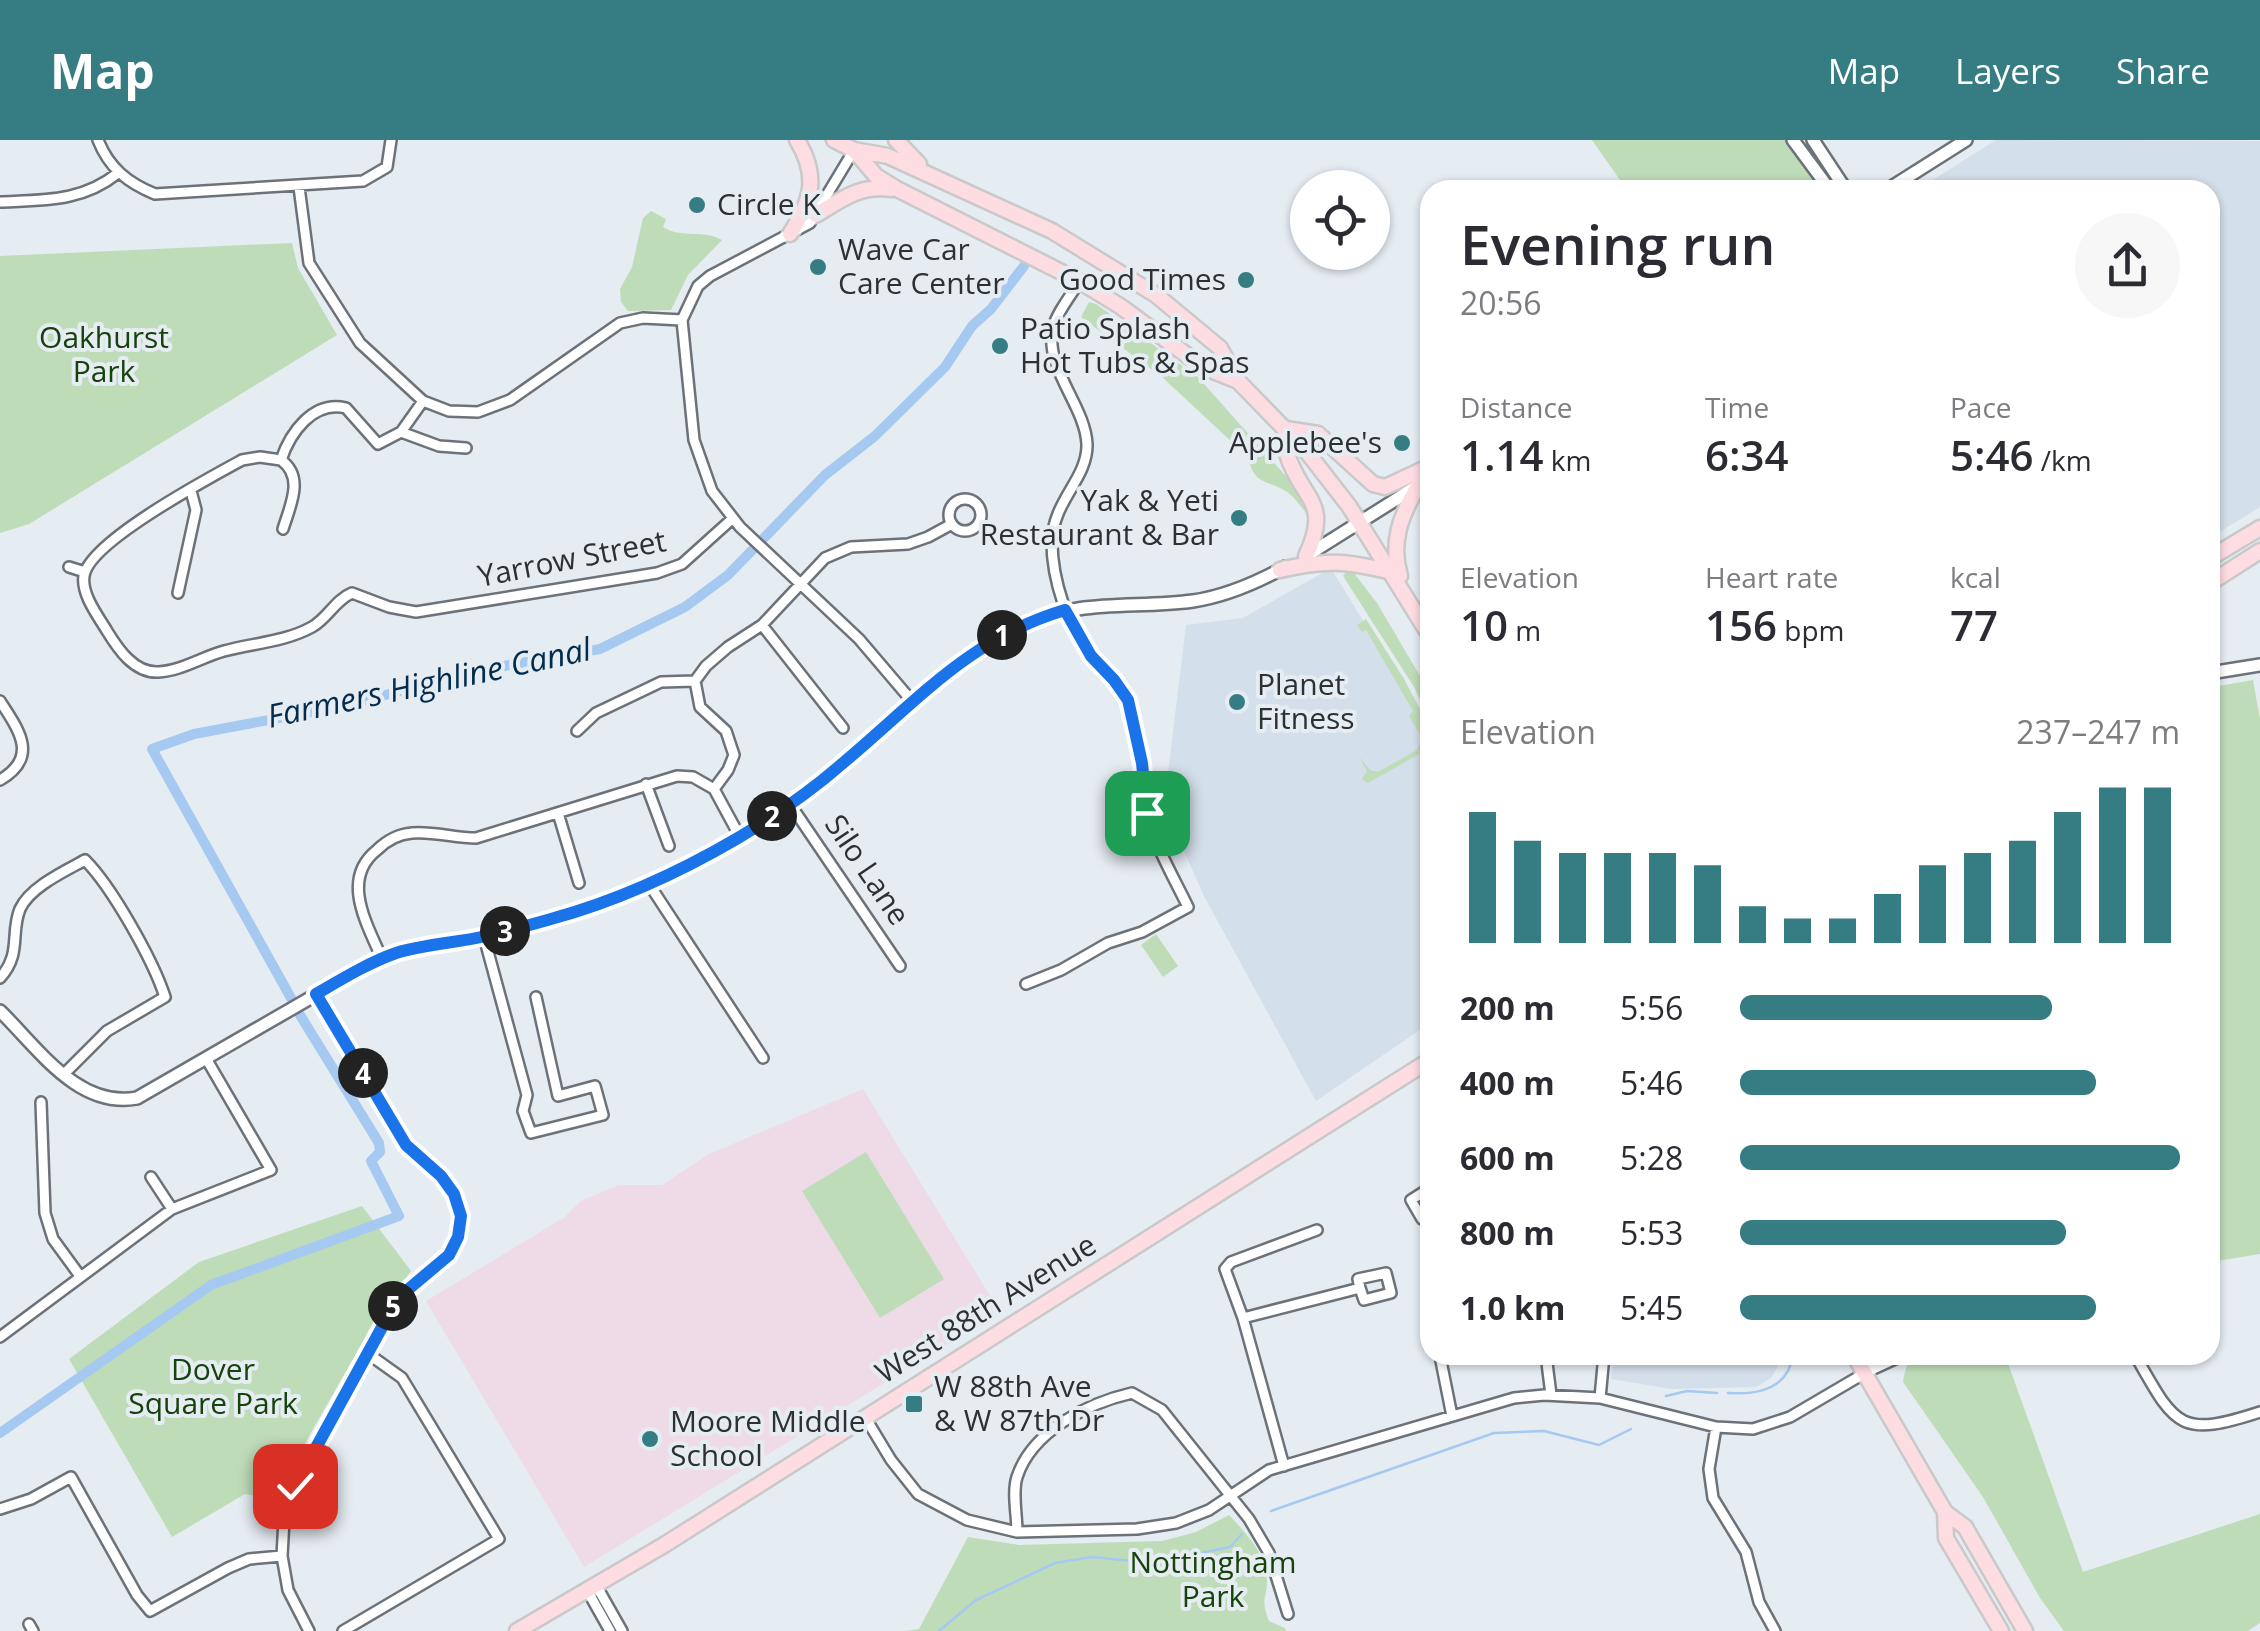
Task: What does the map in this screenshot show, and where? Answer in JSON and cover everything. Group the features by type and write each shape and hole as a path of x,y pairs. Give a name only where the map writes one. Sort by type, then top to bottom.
{"main road":[{"path":"790,234 801,217 812,177 797,140"},
{"path":"834,140 858,143 1052,231 1156,295 1220,348 1238,381 1290,434 1361,524 1420,619"},
{"path":"896,140 911,158 940,178"},
{"path":"858,143 876,176 1080,282 1203,367 1238,381"},
{"path":"816,216 854,191 897,189"},
{"path":"1290,434 1318,434 1373,484 1385,487 1420,471"},
{"path":"1290,434 1287,454 1317,512 1306,556"},
{"path":"1404,591 1396,561 1397,533 1404,512 1420,488"},
{"path":"2220,552 2260,528"},
{"path":"2220,576 2260,551"},
{"path":"1280,570 1318,561 1356,563 1392,572"},
{"name":"West 88th Avenue","path":"517,1631 1420,1066"},
{"path":"1860,1365 1945,1512 1965,1527 2025,1631"},
{"path":"1945,1512 1946,1538 2002,1631"}],"street":[{"path":"98,140 118,173 133,185 156,194 363,181 389,169 391,140"},
{"path":"1793,140 1823,180"},
{"path":"1813,140 1839,180"},
{"path":"1903,180 1966,140"},
{"path":"858,143 816,216 710,276 698,286 682,320 696,452 712,491 746,534 859,640 911,700"},
{"path":"0,202 72,198 101,187 118,173"},
{"path":"299,187 309,263 360,342 424,401 449,411 478,412 510,400 620,323 643,318 682,320"},
{"path":"1026,984 1188,907 1147,813 1142,763 1128,700 1091,656 1065,610 1052,546 1054,516 1085,462 1087,441 1054,352 1052,327 1080,282"},
{"path":"281,460 294,430 330,406 346,408 374,443 383,444 400,432 424,401"},
{"path":"400,432 427,443 466,448"},
{"path":"70,566 87,567 112,539 242,460 281,460 290,468 295,486 284,529"},
{"path":"0,1011 64,1074 96,1097 124,1101 151,1092 382,959 410,949 557,918 648,884 740,837 845,762 911,700 998,637 1065,610 1214,597 1306,556 1420,485"},
{"path":"178,594 196,510 191,491"},
{"name":"Yarrow Street","path":"87,567 84,584 89,600 108,632 123,654 150,672 299,633 323,619 352,593 404,611 427,611 670,569 692,557 732,519"},
{"path":"714,788 734,755 726,731 700,707 695,682 706,666 728,646 762,625 825,558 839,550 908,544 952,524"},
{"path":"762,625 843,728"},
{"path":"2220,671 2260,666"},
{"path":"576,731 596,713 661,682 695,682"},
{"path":"0,701 21,735 23,754 12,772 0,780"},
{"path":"382,959 358,901 359,874 372,853 408,833 476,838 678,776 692,777 714,788 740,837"},
{"path":"646,784 670,846"},
{"name":"Silo Lane","path":"790,804 900,966"},
{"path":"558,814 579,883"},
{"path":"0,978 9,968 15,948 20,909 36,891 84,860 101,878 159,978 164,997 108,1031 64,1074"},
{"path":"648,884 763,1058"},
{"path":"484,936 526,1095 524,1111 530,1133 603,1115 595,1086 558,1096 536,997"},
{"path":"309,1631 288,1590 282,1556 284,1520 295,1486 398,1298 449,1255 458,1237 461,1216 454,1194 441,1176 406,1145 316,994"},
{"path":"0,1338 172,1208 271,1170 206,1060"},
{"path":"42,1102 45,1213 53,1238 80,1276"},
{"path":"151,1177 172,1208"},
{"path":"1420,1194 1411,1200 1420,1215"},
{"path":"1284,1466 1242,1318 1224,1274 1228,1265 1317,1230"},
{"path":"1242,1318 1360,1288"},
{"path":"343,1631 499,1539 402,1378 367,1353"},
{"path":"1442,1365 1452,1416"},
{"path":"1547,1365 1551,1395"},
{"path":"1600,1398 1603,1365"},
{"path":"1864,1373 1871,1365"},
{"path":"865,1416 891,1460 918,1494 967,1520 1017,1532 1137,1529 1176,1523 1210,1510 1269,1470 1514,1398 1600,1398 1716,1427 1754,1429 1790,1418 1882,1365"},
{"path":"2141,1365 2164,1406 2194,1426 2218,1426 2260,1412"},
{"path":"1017,1532 1016,1480 1032,1445 1099,1401 1132,1394 1162,1410 1232,1496 1269,1553 1288,1614"},
{"path":"1716,1427 1709,1469 1714,1498 1746,1552 1759,1602 1775,1631"},
{"path":"0,1509 31,1500 72,1476 150,1611 248,1559 282,1556"},
{"path":"295,1486 330,1502"},
{"path":"591,1588 610,1631"},
{"path":"591,1588 622,1631"}],"shaded area":[{"path":"1996,140 2260,141 2260,507 2220,532 2220,180 1933,180"},
{"path":"1331,568 1420,715 1420,1030 1316,1101 1204,896 1164,806 1186,625 1243,618"},
{"name":"Moore Middle School","path":"863,1089 1000,1312 584,1567 426,1301 565,1217 581,1201 619,1185 662,1185 709,1154"},
{"path":"1613,1365 1778,1365 1771,1378 1756,1387 1671,1389 1611,1379"}],"green space":[{"path":"1592,140 1786,140 1814,180 1620,180"},
{"path":"651,211 666,219 663,227 670,231 722,240 688,275 671,310 628,311 621,302 620,289 632,267 643,218"},
{"name":"Oakhurst Park","path":"292,243 298,268 337,335 29,524 0,533 0,256"},
{"path":"1089,302 1198,377 1307,500 1309,516 1290,494 1258,478 1248,457 1162,377 1081,317"},
{"path":"1350,568 1377,603 1420,676 1420,699 1414,687 1343,576"},
{"path":"1366,619 1404,679 1420,709 1420,735 1409,716 1413,711 1366,630 1362,632 1357,625"},
{"path":"2253,680 2260,719 2260,1254 2220,1260 2220,686"},
{"path":"1420,743 1416,756 1368,783 1362,779 1367,771 1359,757 1370,770 1378,772 1417,750"},
{"path":"1156,934 1178,966 1163,977 1141,945"},
{"path":"866,1152 944,1279 880,1318 802,1191"},
{"name":"Dover Square Park","path":"362,1206 411,1271 377,1317 288,1473 281,1501 245,1494 172,1537 69,1359 199,1262"},
{"path":"2009,1365 2083,1572 2260,1514 2260,1623 2248,1631 2064,1631 2040,1598 1983,1497 1903,1382 1907,1366"},
{"name":"Nottingham Park","path":"1229,1515 1263,1561 1267,1580 1264,1603 1269,1621 1286,1631 906,1631 919,1629 968,1537 1019,1545 1162,1541 1196,1532"}],"waterway":[{"name":"Farmers Highline Canal","path":"291,998 152,749 194,734 349,705 469,672 600,649 685,607 728,575 825,475 875,436 945,367 972,326 991,309 1024,266"},
{"name":"Farmers Highline Canal","path":"0,1433 211,1285 399,1216 371,1161 380,1152 379,1143 300,1015"},
{"path":"1728,1393 1770,1388 1785,1376 1790,1365"},
{"path":"1666,1396 1687,1391 1717,1393"},
{"path":"1271,1511 1494,1433 1544,1431 1599,1445 1631,1429"},
{"path":"939,1631 976,1600 1055,1563 1092,1557 1152,1563 1230,1547 1242,1534"}],"place":[{"name":"Circle K","path":"697,205"},
{"name":"Wave Car Care Center","path":"818,267"},
{"name":"Good Times","path":"1246,280"},
{"name":"Patio Splash Hot Tubs & Spas","path":"1000,346"},
{"name":"Applebee's","path":"1402,443"},
{"name":"Yak & Yeti Restaurant & Bar","path":"1239,518"},
{"name":"Planet Fitness","path":"1237,702"},
{"name":"W 88th Ave & W 87th Dr","path":"914,1404"},
{"name":"Moore Middle School","path":"650,1439"}],"route":[{"path":"295,1486 398,1298 449,1255 458,1237 461,1216 454,1194 441,1176 406,1145 316,994 361,968 396,954 557,918 648,884 708,855 823,780 954,666 998,637 1065,610 1091,656 1128,700 1142,763 1147,813"}]}
